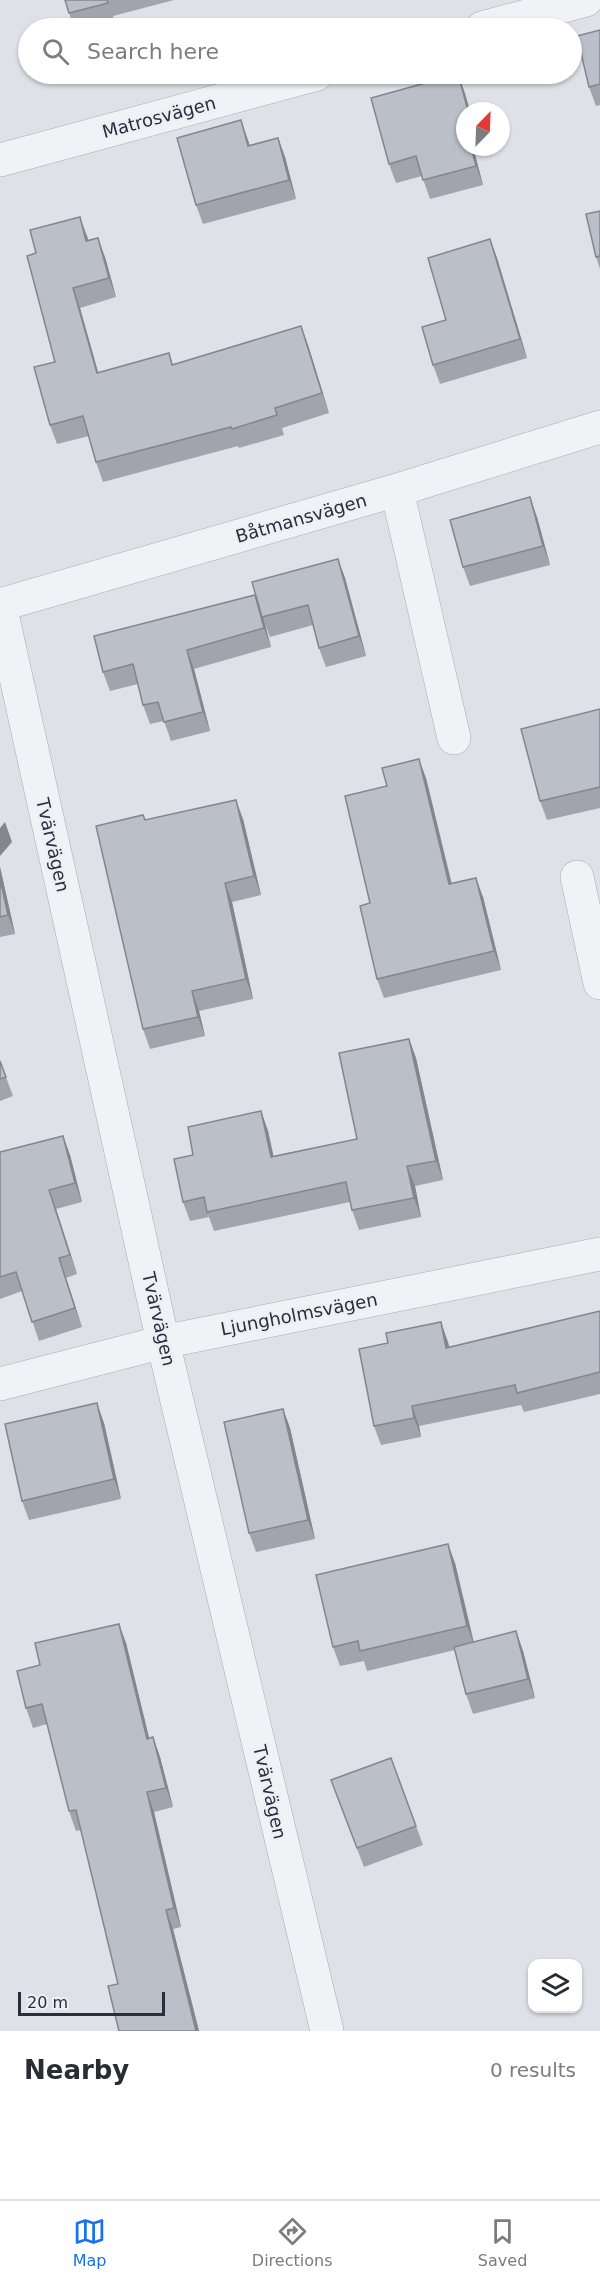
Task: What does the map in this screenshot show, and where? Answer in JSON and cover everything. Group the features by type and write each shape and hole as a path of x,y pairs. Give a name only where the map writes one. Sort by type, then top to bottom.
{"street":[{"path":"519,18 586,0"},
{"name":"Matrosvägen","path":"0,160 280,84"},
{"name":"Båtmansvägen","path":"0,605 397,490 600,427"},
{"path":"397,490 454,738"},
{"name":"Tvärvägen","path":"0,605 163,1342 327,2031"},
{"path":"577,877 600,983"},
{"name":"Ljungholmsvägen","path":"0,1384 163,1342 600,1254"}],"building":[{"path":"65,0 107,0 108,3 69,13"},
{"path":"600,30 600,84 589,87 582,57 582,35"},
{"path":"422,84 461,84 466,102 456,102 456,156 473,156 476,166 423,180 416,156 389,164 371,98"},
{"path":"241,120 248,146 278,138 289,180 196,205 177,138"},
{"path":"600,211 600,256 596,257 586,214"},
{"path":"80,217 86,241 98,238 109,278 73,288 97,373 169,353 172,365 301,326 322,393 275,408 277,415 232,429 231,427 96,462 83,416 50,425 34,367 55,362 27,256 36,253 30,230"},
{"path":"490,239 520,339 433,365 422,327 446,320 428,258"},
{"path":"530,497 543,546 463,567 450,520"},
{"path":"338,559 359,636 319,648 308,605 262,617 252,582"},
{"path":"255,595 264,628 187,650 203,712 164,722 158,702 143,705 133,664 103,672 94,636"},
{"path":"600,709 600,787 540,801 521,729"},
{"path":"419,759 449,884 476,878 494,951 377,979 360,906 370,903 345,796 387,786 382,768"},
{"path":"236,800 254,876 225,883 246,979 192,991 198,1017 143,1029 96,826 143,815 145,820"},
{"path":"0,879 8,915 0,917"},
{"path":"409,1039 436,1161 407,1166 414,1198 352,1210 346,1182 207,1212 204,1197 183,1202 174,1159 193,1155 188,1127 261,1111 271,1157 357,1139 339,1053"},
{"path":"0,1061 6,1077 0,1079"},
{"path":"63,1136 75,1183 49,1190 70,1255 59,1258 75,1308 32,1322 16,1272 0,1277 0,1152"},
{"path":"600,1311 600,1372 517,1393 515,1385 412,1406 414,1418 374,1426 359,1349 388,1343 386,1333 441,1322 446,1348"},
{"path":"97,1403 114,1479 22,1501 5,1424"},
{"path":"283,1409 308,1520 249,1533 224,1422"},
{"path":"448,1544 467,1626 360,1651 358,1641 333,1647 316,1575"},
{"path":"119,1624 147,1739 153,1737 166,1788 147,1792 174,1908 166,1910 196,2031 119,2031 108,1986 118,1984 76,1810 69,1811 42,1704 26,1708 17,1671 40,1665 35,1643"},
{"path":"516,1631 528,1679 466,1694 454,1647"},
{"path":"391,1758 416,1826 357,1848 331,1780"}]}
